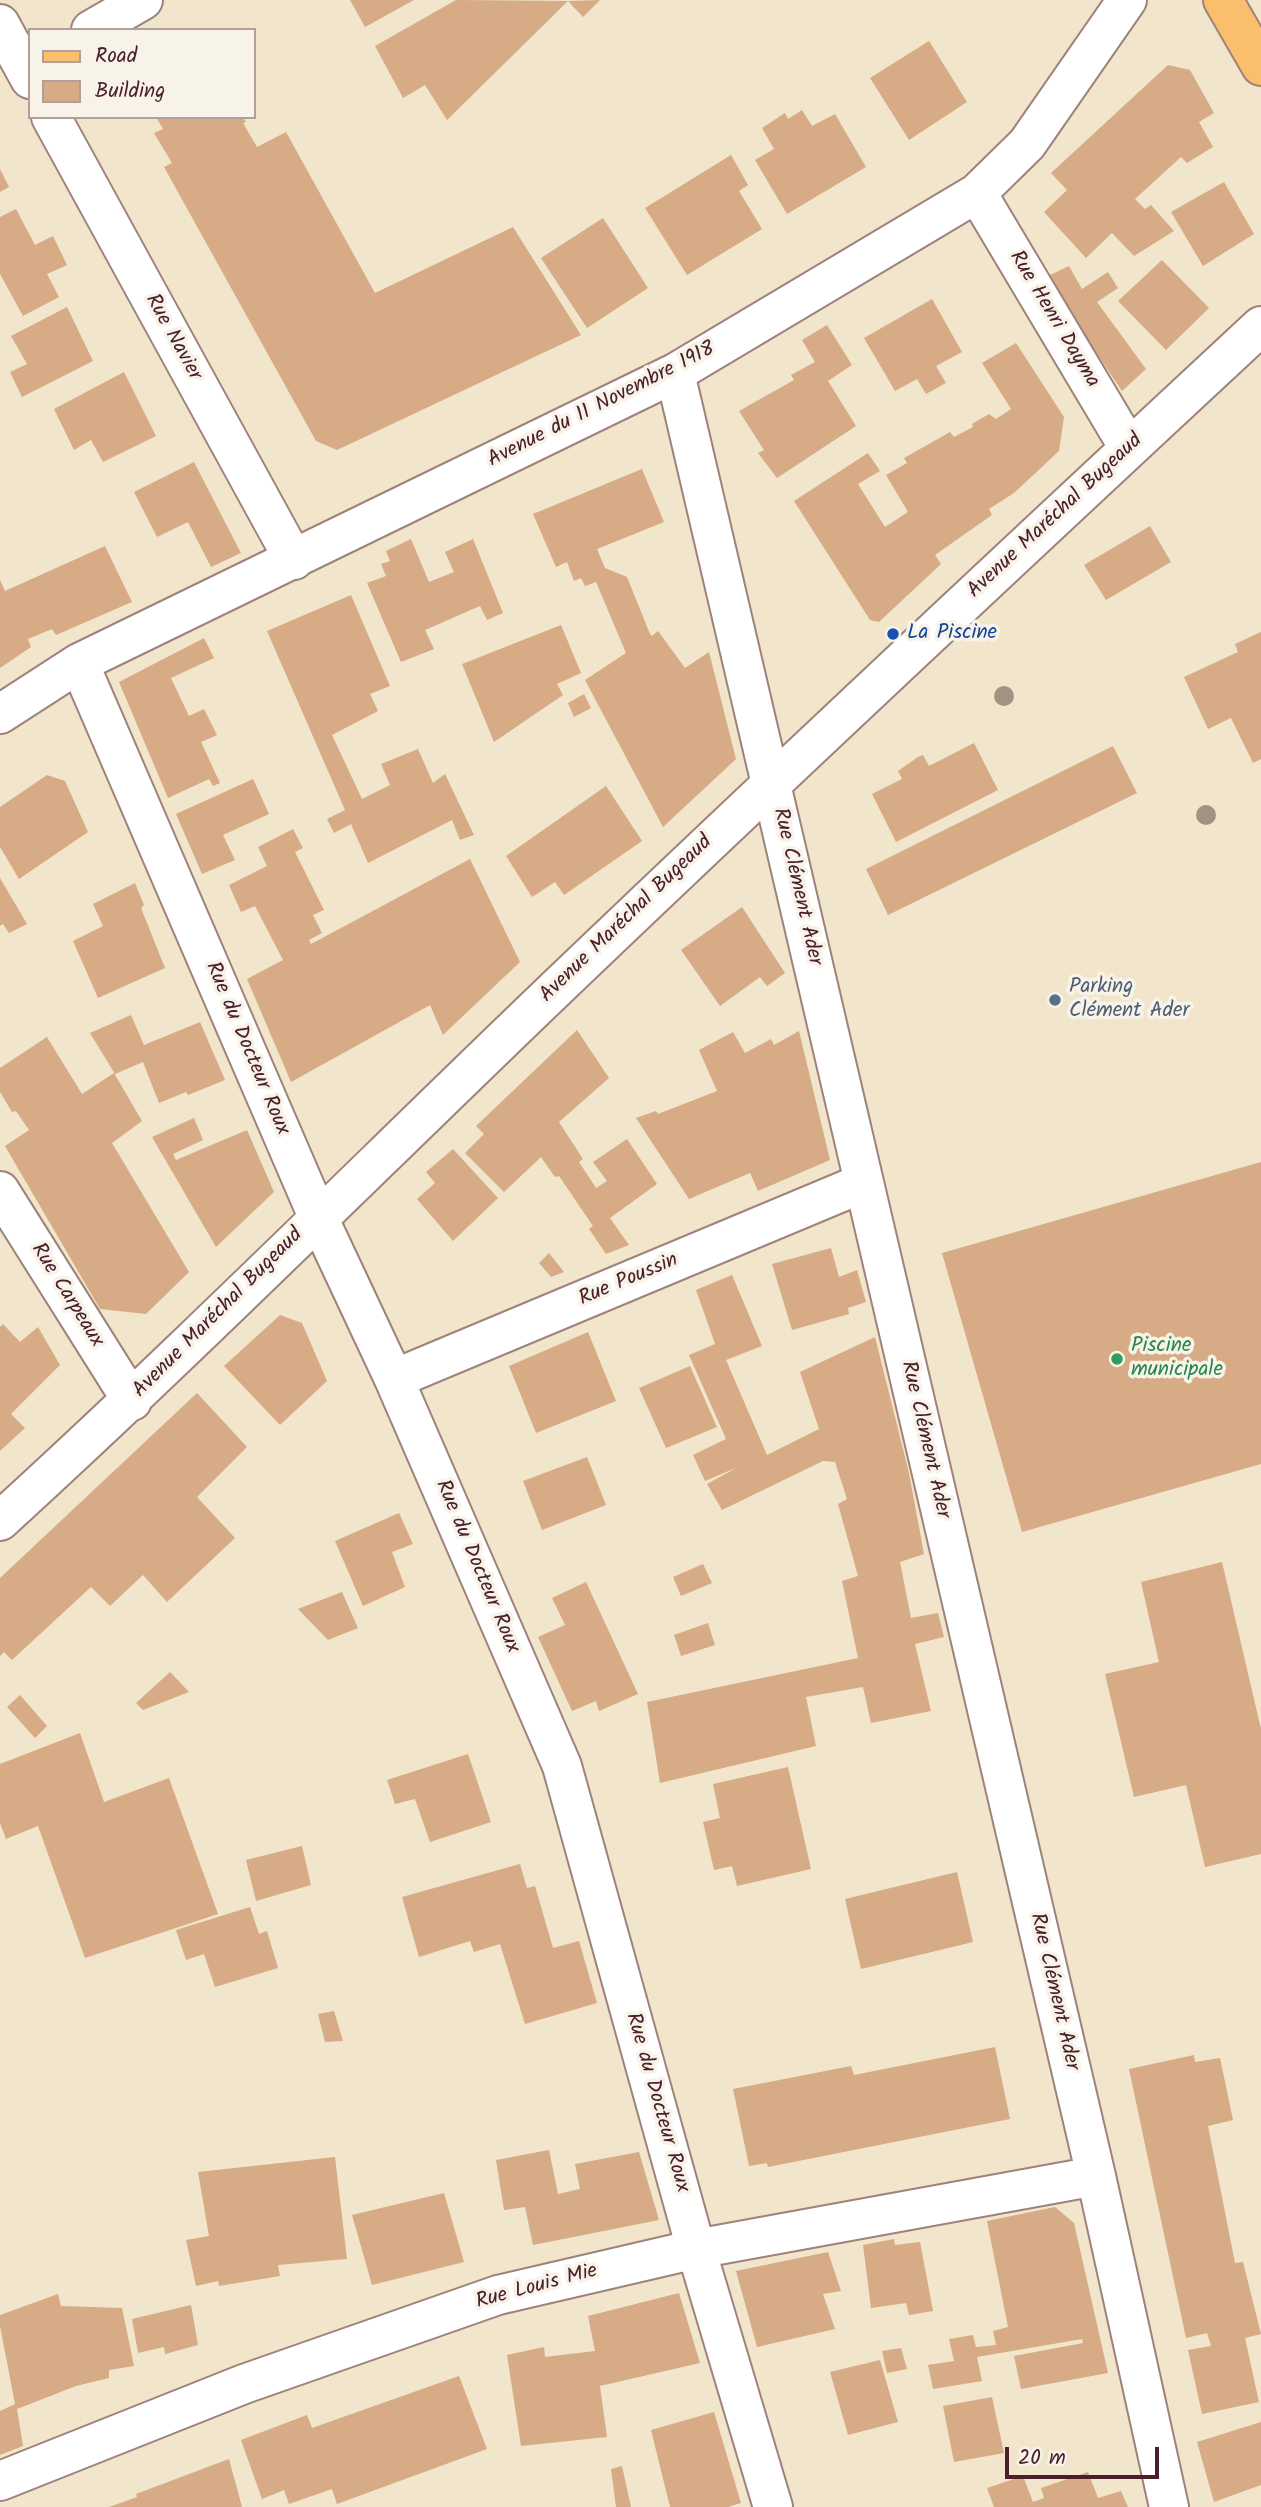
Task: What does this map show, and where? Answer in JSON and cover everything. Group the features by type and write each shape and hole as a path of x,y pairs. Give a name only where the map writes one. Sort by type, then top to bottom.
{"main road":[{"path":"1223,0 1261,66"}],"street":[{"path":"94,28 143,0"},
{"name":"Avenue du 11 Novembre 1918","path":"0,713 79,663 675,373 976,192 1027,144 1127,0"},
{"path":"0,24 28,71"},
{"name":"Rue Navier","path":"52,119 294,560"},
{"name":"Rue Henri Dayma","path":"976,192 1129,449"},
{"name":"Avenue Maréchal Bugeaud","path":"0,1521 131,1401 318,1217 771,783 1261,326"},
{"name":"Rue Clément Ader","path":"675,373 1096,2176 1169,2507"},
{"name":"Rue du Docteur Roux","path":"79,663 318,1217 394,1379 562,1766 696,2249 773,2507"},
{"name":"Rue Poussin","path":"394,1379 863,1183"},
{"name":"Rue Carpeaux","path":"0,1191 131,1401"},
{"name":"Rue Louis Mie","path":"0,2481 244,2384 498,2295 696,2249 1096,2176"}],"building":[{"path":"350,0 414,0 365,27"},
{"path":"456,0 568,1 447,120 425,85 403,98 375,46"},
{"path":"600,0 583,17 568,1"},
{"path":"929,41 967,102 909,140 870,78"},
{"path":"1168,65 1190,70 1214,113 1199,122 1213,147 1187,163 1181,157 1135,199 1145,209 1151,205 1174,231 1134,256 1112,233 1086,258 1044,212 1067,190 1051,173"},
{"path":"802,110 812,126 835,114 866,167 787,214 755,160 774,149 762,128 785,113 788,119"},
{"path":"157,119 244,119 246,122 243,123 257,147 286,132 375,293 513,227 581,335 337,450 316,441 164,167 172,163 154,133 163,129"},
{"path":"731,155 748,185 739,191 762,229 687,275 645,208"},
{"path":"0,169 9,187 0,192"},
{"path":"1224,182 1254,234 1203,266 1171,212"},
{"path":"16,209 35,245 53,236 67,265 47,274 59,297 23,316 0,274 0,217"},
{"path":"603,218 648,288 587,328 541,258"},
{"path":"1162,260 1209,308 1166,350 1118,301"},
{"path":"1069,266 1082,289 1108,272 1118,288 1097,302 1146,369 1122,391 1080,329 1050,275"},
{"path":"932,299 962,352 936,366 946,383 926,394 917,379 895,391 864,338"},
{"path":"67,307 93,361 22,397 10,372 27,364 11,336"},
{"path":"827,325 852,365 828,381 856,426 777,478 758,453 764,450 739,411 794,380 791,375 815,362 802,340"},
{"path":"1016,343 1064,417 1059,451 1014,493 989,509 992,515 935,555 941,564 879,622 870,620 794,501 868,453 880,471 858,484 885,527 908,512 886,475 907,463 904,458 950,432 954,437 989,414 996,419 1011,409 982,363"},
{"path":"124,372 156,436 103,462 91,440 74,450 54,409"},
{"path":"194,462 241,553 211,567 188,522 157,537 134,492"},
{"path":"642,469 664,522 597,549 605,568 627,577 650,634 652,636 658,631 685,668 709,652 736,759 663,827 585,680 626,653 596,582 585,586 581,578 574,581 567,562 556,567 533,514"},
{"path":"1150,526 1171,562 1106,600 1084,565"},
{"path":"411,539 429,582 454,572 445,552 473,539 503,613 487,620 480,606 425,630 434,649 401,662 367,583 386,576 381,564 390,561 386,551"},
{"path":"105,546 132,602 56,635 52,629 28,639 31,647 0,668 0,580 5,591"},
{"path":"351,595 390,686 370,694 378,711 332,735 362,799 390,785 381,764 418,749 433,783 445,774 474,835 460,840 452,820 368,863 351,824 334,833 327,819 345,810 267,631"},
{"path":"561,625 581,673 557,684 563,695 494,742 462,664"},
{"path":"1261,632 1261,759 1253,763 1231,718 1208,729 1184,677 1238,652 1235,644"},
{"path":"204,638 214,658 171,678 189,716 204,709 217,735 201,742 220,783 213,786 209,779 168,798 119,682"},
{"path":"584,694 591,708 574,717 568,703"},
{"path":"974,743 998,790 896,842 872,794 902,779 898,771 918,757 923,755 929,766"},
{"path":"1113,746 1137,793 888,915 866,869"},
{"path":"47,775 65,781 88,832 19,879 0,847 0,807"},
{"path":"253,779 269,814 223,835 235,860 202,874 176,814"},
{"path":"606,786 642,841 564,895 555,882 532,897 506,856"},
{"path":"293,829 303,848 295,852 324,910 313,915 322,933 309,940 311,944 470,859 520,962 443,1035 430,1005 291,1082 247,979 283,960 255,906 241,912 229,885 267,866 258,847"},
{"path":"0,878 27,924 9,933 3,924 0,926"},
{"path":"135,883 144,905 141,908 165,968 98,998 73,941 103,926 93,904"},
{"path":"742,907 785,973 767,986 760,977 720,1006 681,950"},
{"path":"131,1015 144,1045 200,1022 225,1080 159,1103 143,1062 115,1074 90,1033"},
{"path":"577,1030 609,1078 559,1122 583,1159 579,1162 596,1188 607,1181 593,1162 627,1139 657,1184 610,1218 629,1245 606,1254 589,1229 593,1226 559,1176 555,1177 541,1157 504,1192 465,1153 484,1134 476,1126"},
{"path":"799,1031 830,1160 758,1191 750,1173 689,1199 636,1118 656,1111 658,1114 717,1091 699,1050 733,1032 745,1053 771,1039 774,1045"},
{"path":"47,1037 82,1094 114,1073 142,1121 112,1143 189,1272 146,1314 100,1309 5,1146 29,1130 16,1111 12,1112 0,1092 0,1068"},
{"path":"194,1118 203,1140 173,1154 176,1160 247,1130 274,1192 216,1247 152,1137"},
{"path":"453,1149 498,1198 453,1241 417,1199 435,1183 426,1172"},
{"name":"Piscine municipale","path":"1261,1162 1261,1464 1022,1532 942,1253"},
{"path":"831,1248 839,1277 857,1270 866,1302 848,1308 849,1314 792,1330 772,1264"},
{"path":"549,1253 564,1272 551,1277 539,1263"},
{"path":"732,1275 762,1346 726,1360 767,1455 819,1429 800,1372 875,1337 909,1473 924,1554 900,1562 911,1618 938,1613 944,1637 915,1644 931,1711 871,1723 863,1687 806,1697 816,1746 660,1783 647,1702 858,1658 842,1581 858,1576 838,1504 847,1499 835,1462 823,1461 722,1510 707,1484 738,1467 705,1481 693,1455 726,1439 689,1355 715,1344 696,1290"},
{"path":"280,1315 302,1323 327,1381 280,1425 224,1366"},
{"path":"3,1324 20,1342 38,1327 60,1365 11,1414 25,1428 0,1451 0,1327"},
{"path":"588,1332 616,1401 536,1433 509,1366"},
{"path":"690,1366 717,1427 666,1448 639,1388"},
{"path":"197,1393 247,1447 197,1497 235,1538 167,1602 143,1575 110,1606 91,1587 12,1660 4,1652 0,1656 0,1578"},
{"path":"587,1457 606,1505 542,1530 523,1481"},
{"path":"399,1513 413,1544 392,1552 405,1587 363,1606 335,1541"},
{"path":"1222,1562 1261,1729 1261,1854 1205,1867 1186,1785 1134,1797 1105,1674 1159,1662 1141,1582"},
{"path":"703,1564 712,1583 681,1596 673,1577"},
{"path":"586,1582 638,1694 599,1711 596,1701 572,1711 538,1637 565,1625 552,1598"},
{"path":"342,1592 358,1628 328,1640 298,1609"},
{"path":"708,1623 715,1645 681,1656 674,1635"},
{"path":"170,1672 189,1692 143,1710 136,1703"},
{"path":"20,1695 47,1726 35,1738 7,1707"},
{"path":"80,1733 104,1802 169,1778 218,1914 85,1958 38,1826 6,1839 0,1823 0,1764"},
{"path":"468,1754 491,1822 430,1842 415,1799 395,1804 387,1780"},
{"path":"788,1767 811,1869 737,1886 732,1866 714,1870 703,1822 720,1818 713,1784"},
{"path":"302,1846 311,1885 256,1901 246,1860"},
{"path":"520,1864 527,1888 535,1886 553,1948 579,1941 597,2003 525,2024 500,1944 474,1952 470,1941 419,1957 402,1897"},
{"path":"957,1872 973,1942 861,1969 845,1899"},
{"path":"250,1907 259,1934 267,1931 278,1968 215,1987 204,1954 186,1960 176,1930"},
{"path":"334,2011 343,2041 325,2042 318,2014"},
{"path":"995,2047 1010,2119 768,2167 767,2163 749,2166 733,2089 851,2066 854,2075"},
{"path":"1194,2055 1195,2062 1220,2058 1233,2120 1208,2126 1235,2263 1243,2262 1261,2334 1245,2338 1259,2402 1202,2414 1188,2350 1211,2346 1207,2333 1186,2338 1129,2069"},
{"path":"549,2150 558,2194 580,2189 575,2164 639,2152 659,2220 533,2245 525,2207 504,2210 496,2160"},
{"path":"335,2157 347,2259 278,2265 280,2276 219,2286 218,2281 196,2286 186,2240 209,2236 198,2172"},
{"path":"444,2193 464,2262 372,2285 352,2215"},
{"path":"1055,2207 1074,2223 1108,2373 1021,2389 1014,2356 1083,2343 1082,2339 977,2357 982,2381 933,2389 928,2365 954,2361 949,2339 973,2335 976,2347 996,2345 993,2331 1008,2327 987,2221"},
{"path":"894,2239 895,2245 920,2242 933,2311 909,2315 906,2303 871,2308 863,2245"},
{"path":"828,2252 841,2291 823,2294 835,2329 757,2347 736,2271"},
{"path":"679,2293 700,2363 600,2386 607,2437 521,2446 507,2355 544,2347 545,2357 595,2351 588,2316"},
{"path":"58,2294 61,2306 122,2308 134,2366 109,2370 109,2378 76,2386 17,2409 23,2446 0,2455 0,2411 15,2404 0,2315"},
{"path":"191,2305 198,2345 165,2354 164,2347 138,2353 132,2319"},
{"path":"901,2348 907,2369 887,2373 882,2351"},
{"path":"880,2360 898,2422 848,2435 830,2372"},
{"path":"459,2376 487,2449 337,2504 332,2489 289,2504 284,2490 262,2499 241,2440 307,2415 312,2428"},
{"path":"992,2397 1004,2453 954,2462 943,2406"},
{"path":"714,2412 741,2503 728,2507 670,2507 651,2430"},
{"path":"1261,2422 1261,2485 1214,2502 1197,2442"},
{"path":"229,2459 242,2507 109,2507 137,2497 136,2494"},
{"path":"622,2466 631,2507 616,2507 611,2469"},
{"path":"1088,2472 1098,2498 1121,2491 1128,2507 994,2507 987,2488 1023,2476 1033,2502 1044,2498 1041,2488"}],"place":[{"name":"La Piscine","path":"893,634"},
{"name":"Parking Clément Ader","path":"1055,1000"},
{"name":"Piscine municipale","path":"1117,1359"}]}
